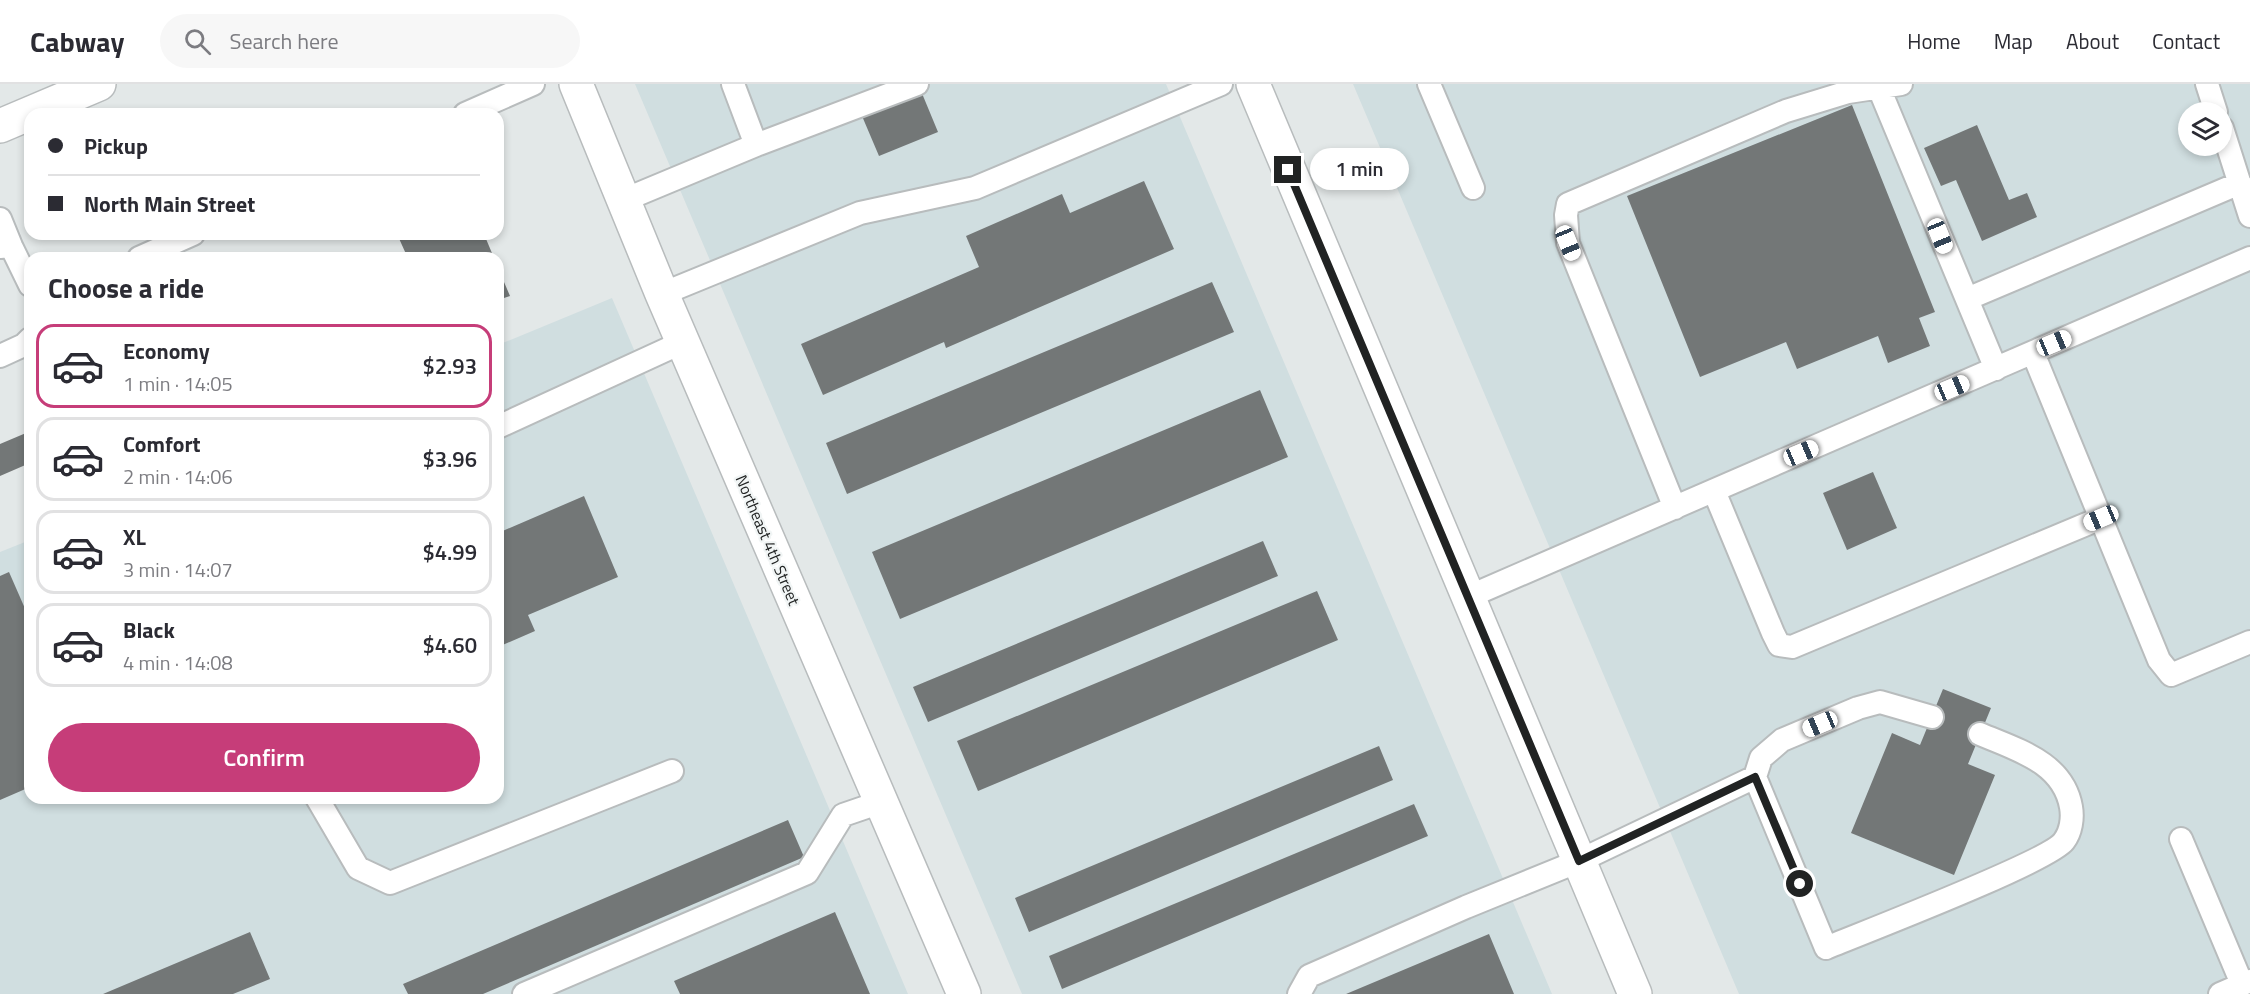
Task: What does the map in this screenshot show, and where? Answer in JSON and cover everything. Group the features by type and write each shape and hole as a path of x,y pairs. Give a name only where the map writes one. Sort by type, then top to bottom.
{"main road":[{"path":"42,108 99,84"},
{"name":"Northeast 4th Street","path":"576,84 662,294 964,994"},
{"path":"1252,84 1579,861 1632,993"},
{"path":"0,126 24,116"}],"lane":[{"path":"479,108 533,84"},
{"path":"733,84 756,145"},
{"path":"624,200 756,145 917,84"},
{"path":"662,294 860,213 975,188 1221,84"},
{"path":"1429,84 1473,188"},
{"path":"2207,84 2213,102"},
{"path":"1675,508 1568,243 1566,215 1568,204 1786,111 1848,92 1890,86 1966,299 1996,369"},
{"path":"2231,156 2250,216"},
{"path":"1966,299 2240,183"},
{"path":"0,219 6,247 24,276"},
{"path":"153,252 180,240"},
{"path":"1468,597 2250,258"},
{"path":"504,424 683,342"},
{"path":"0,356 24,345"},
{"path":"2033,352 2160,660 2171,675 2250,642"},
{"path":"1714,490 1773,633 1779,645 1792,647 2101,518"},
{"path":"1932,717 1880,702 1858,708 1782,740 1761,758 1755,777 1826,948 2028,863 2063,843 2073,817 2068,791 2056,773 2034,757 1980,734"},
{"path":"321,804 358,868 390,884 672,771"},
{"path":"1304,985 1466,907 1579,861 1755,777"},
{"path":"524,994 807,873 843,815 880,802"},
{"path":"2181,839 2246,982 2220,994"}],"shaded area":[{"path":"635,84 1166,84 1552,994 1022,994"},
{"path":"1353,84 2250,84 2250,994 1739,994"},
{"path":"612,298 908,994 0,994 0,552 24,542 24,804 504,804 504,343"}],"building":[{"path":"921,91 938,132 879,156 862,116"},
{"path":"1852,105 1935,312 1919,318 1930,346 1888,363 1878,336 1797,369 1786,342 1700,377 1627,196"},
{"path":"1977,125 2009,200 2027,193 2037,217 1982,241 1956,180 1941,186 1924,148"},
{"path":"1144,181 1174,249 946,348 944,342 823,395 801,344 979,267 966,236 1062,194 1070,213"},
{"path":"400,240 486,240 492,252 405,252"},
{"path":"504,282 510,296 504,298"},
{"path":"1212,282 1234,332 847,494 826,443"},
{"path":"1260,390 1288,457 900,619 872,552"},
{"path":"24,434 24,466 0,476 0,444"},
{"path":"1873,472 1897,528 1847,550 1823,493"},
{"path":"584,496 618,577 528,615 535,631 504,644 504,530"},
{"path":"1263,541 1278,576 928,722 913,687"},
{"path":"9,572 24,606 24,790 0,800 0,576"},
{"path":"1317,591 1338,640 978,791 957,741"},
{"path":"1943,689 1991,708 1968,764 1995,775 1954,875 1851,833 1892,733 1920,745"},
{"path":"1379,746 1393,780 1029,932 1015,898"},
{"path":"1414,804 1428,836 1062,989 1049,956"},
{"path":"788,820 804,857 483,994 408,994 403,984"},
{"path":"835,912 870,994 680,994 674,981"},
{"path":"250,932 270,979 233,994 103,994"},
{"path":"1489,934 1514,994 1346,994"}],"route":[{"path":"1288,170 1579,861 1755,777 1800,884"}]}
